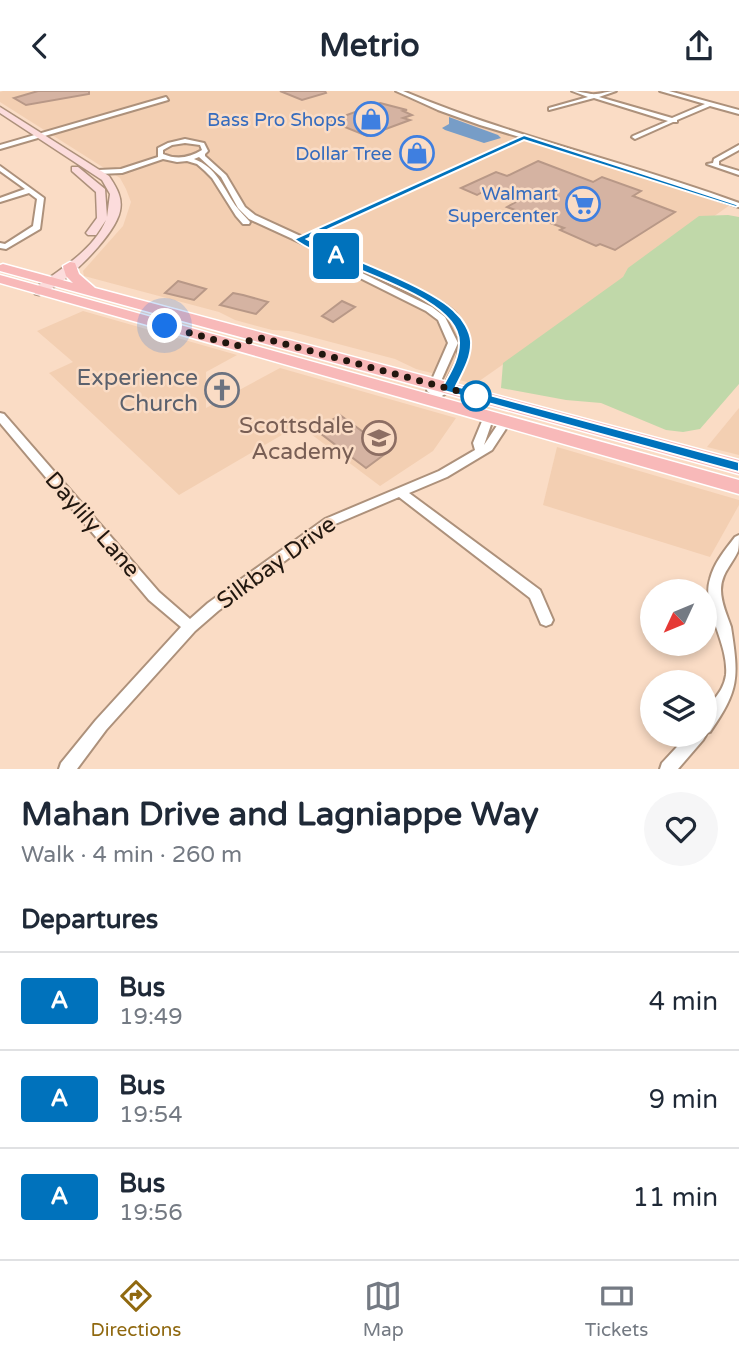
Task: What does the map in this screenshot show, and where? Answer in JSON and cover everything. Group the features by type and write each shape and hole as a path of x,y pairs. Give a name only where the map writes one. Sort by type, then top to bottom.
{"main road":[{"path":"2,112 83,173 97,186 103,204 102,218 88,238 39,284"},
{"path":"37,138 98,172 110,183 117,202 115,215 96,243 70,266 39,284"},
{"path":"70,266 72,276 93,293"},
{"path":"0,267 39,284 237,346 437,390 739,467"},
{"path":"0,279 93,293 263,338 437,390 498,419 739,487"},
{"path":"237,346 263,338"}],"street":[{"path":"400,91 428,104 497,128 739,205"},
{"path":"575,91 676,121"},
{"path":"551,109 597,98 613,91"},
{"path":"663,91 739,112"},
{"path":"2,145 37,138 166,99"},
{"path":"635,137 710,104"},
{"path":"163,157 159,152 167,142 199,143 206,148 202,154 188,159"},
{"path":"739,147 713,164 739,173"},
{"path":"202,154 202,157 224,176 244,216 356,269 429,309 442,319 453,343 437,390"},
{"path":"98,172 125,169 163,157 188,159 224,176"},
{"path":"0,168 41,198 37,227 6,247 0,245"},
{"path":"110,183 125,169"},
{"path":"0,199 30,190"},
{"path":"356,269 421,294 452,314 465,341 462,361 437,390"},
{"name":"Daylily Lane","path":"0,416 155,596 190,627"},
{"path":"480,450 478,443 498,419"},
{"name":"Silkbay Drive","path":"67,769 101,725 190,627 330,522 443,474 492,443 498,419"},
{"path":"401,493 535,594 546,620"},
{"path":"717,714 738,681 735,658 715,596 718,574 739,540"},
{"path":"668,769 687,747"}],"shaded area":[{"path":"3,91 392,91 424,106 527,141 730,205 475,384 416,369 395,359 289,331 272,330 235,320 219,312 84,276 83,271 123,226 131,202 126,189 120,178 0,102 0,92"},
{"path":"83,311 237,355 206,372 206,408 280,368 456,418 433,451 380,486 299,425 179,495 49,373 73,362 37,331"},
{"path":"739,408 739,455 707,447"},
{"path":"557,447 739,500 739,505 710,557 543,505"}],"green space":[{"path":"699,216 739,217 739,384 700,429 683,432 666,430 601,403 566,400 501,388 503,363 623,277 628,268"}],"water":[{"path":"449,117 501,138 484,143 445,130 442,128 449,124"}],"building":[{"path":"38,91 89,91 89,94 26,105 14,98"},
{"path":"280,91 325,91 326,93 302,100"},
{"name":"Bass Pro Shops","path":"380,103 407,110 403,111 412,115 403,118 410,120 367,136 330,121"},
{"name":"Walmart Supercenter","path":"538,161 593,182 602,177 641,191 633,196 675,212 615,250 600,244 596,246 560,230 564,228 507,207 516,202 486,190 477,195 461,188 496,172 507,176"},
{"path":"178,281 206,289 194,300 165,293"},
{"path":"233,293 268,302 256,314 220,305"},
{"path":"342,301 355,307 333,322 322,316"},
{"name":"Scottsdale Academy","path":"340,415 389,451 366,468 316,430"}],"bus line":[{"name":"A","path":"739,205 524,137 299,239 421,294 452,314 465,341 462,361 448,388 739,467"}],"place":[{"name":"Bass Pro Shops","path":"371,119"},
{"name":"Dollar Tree","path":"417,153"},
{"name":"Walmart Supercenter","path":"583,204"},
{"name":"Experience Church","path":"222,390"},
{"name":"Scottsdale Academy","path":"379,438"}],"route":[{"path":"165,326 237,346 263,338 476,396"}]}
